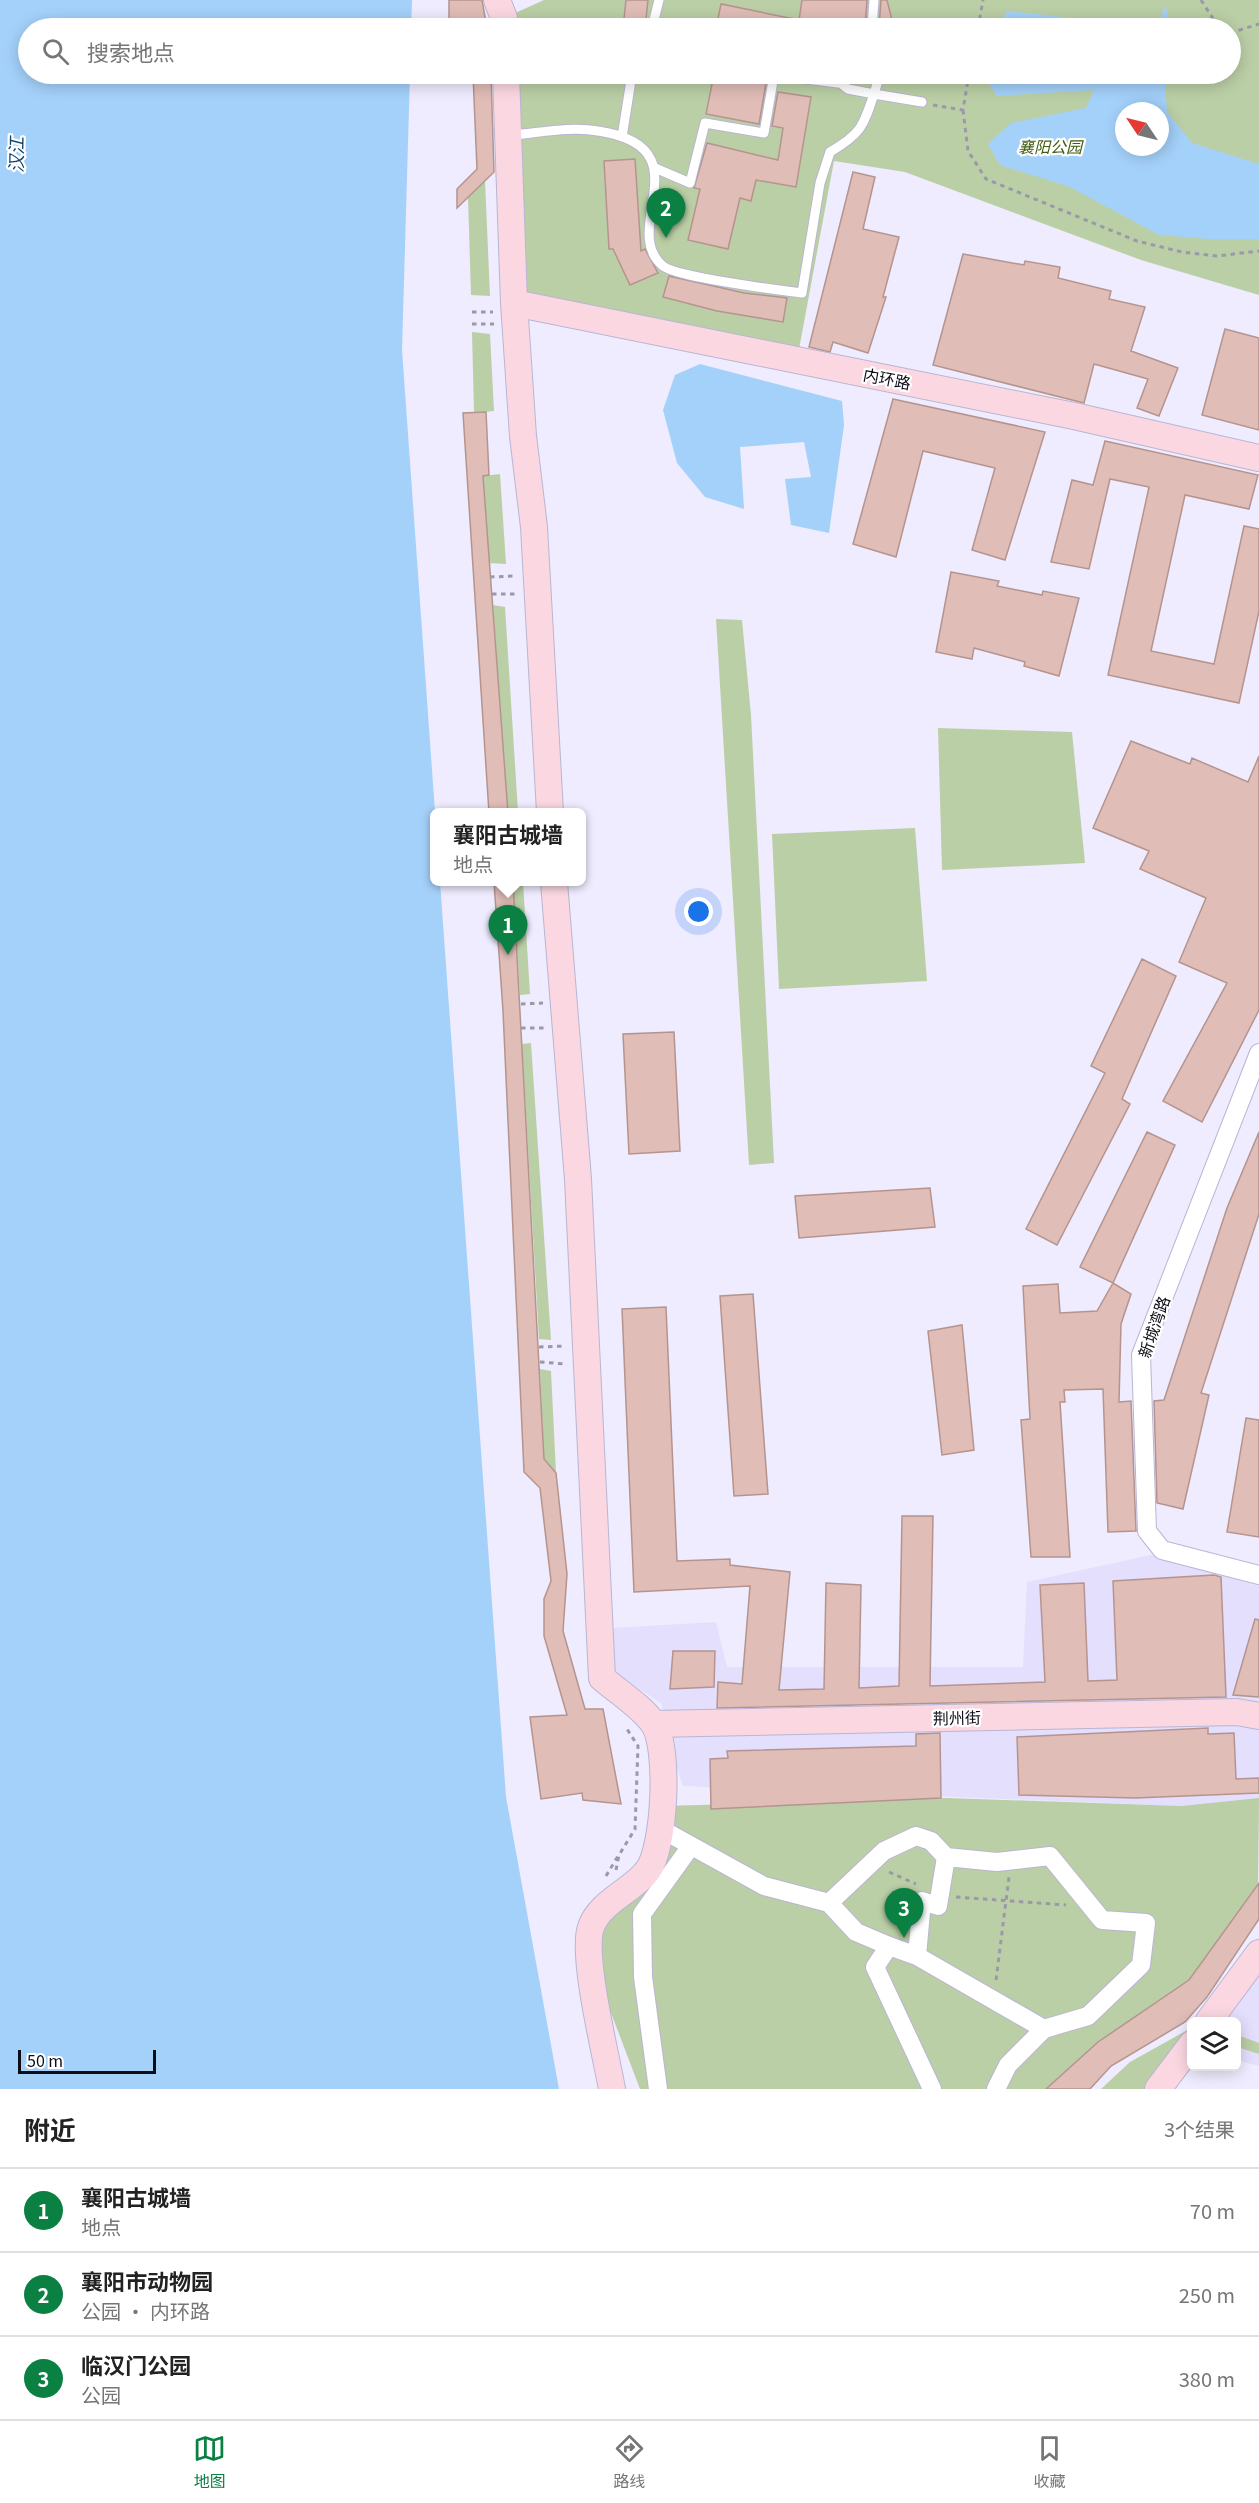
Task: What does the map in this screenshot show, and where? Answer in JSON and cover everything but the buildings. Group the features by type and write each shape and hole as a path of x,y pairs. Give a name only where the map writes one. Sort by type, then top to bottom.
{"street":[{"path":"497,0 504,18"},
{"path":"506,84 506,308 534,527 550,808"},
{"name":"内环路","path":"506,308 1074,416 1259,459"},
{"path":"555,886 578,1179 602,1678 654,1724 664,1771 661,1829 648,1870 610,1902 591,1926 587,1950 612,2089"},
{"name":"新城湾路","path":"1259,1053 1141,1355 1147,1531 1162,1550 1259,1575"},
{"name":"荆州街","path":"654,1724 1237,1712 1259,1716"},
{"path":"661,1829 764,1886 829,1903 856,1932 889,1947 917,1956 1044,2029"},
{"path":"829,1903 884,1851 916,1836 931,1841 946,1857 997,1862 1050,1856 1101,1920 1146,1923 1141,1965 1088,2016 1044,2029 1008,2065 996,2089"},
{"path":"658,2089 643,1977 642,1914 692,1846"},
{"path":"917,1956 922,1901 938,1906 946,1857"},
{"path":"889,1947 875,1967 932,2089"},
{"path":"1212,2017 1259,1953"},
{"path":"1158,2089 1187,2049"}],"lane":[{"path":"654,18 659,0"},
{"path":"873,18 874,0"},
{"path":"622,137 630,84"},
{"path":"655,168 690,183 705,123 764,134 772,84"},
{"path":"840,84 874,94 922,102"},
{"path":"508,136 565,130 597,130 622,137 645,151 655,168 656,184 649,218 651,246 663,266 685,274 802,294 820,183 830,152 863,127 877,84"}],"path":[{"path":"980,18 983,0"},
{"path":"1201,0 1213,18"},
{"path":"1241,30 1259,24"},
{"path":"967,84 963,110 968,151 986,179 1137,241 1182,252 1217,256 1259,251"},
{"path":"922,102 963,110"},
{"path":"472,312 506,308"},
{"path":"472,324 499,324"},
{"path":"490,577 515,576"},
{"path":"492,594 516,594"},
{"path":"520,1004 545,1003"},
{"path":"521,1028 547,1028"},
{"path":"539,1347 569,1346"},
{"path":"540,1362 570,1364"},
{"path":"994,2000 1011,1860"},
{"path":"871,1864 940,1896 1091,1907"}],"shaded area":[{"path":"1151,1555 1259,1586 1259,1830 1182,1806 683,1786 669,1743 662,1704 614,1672 611,1628 716,1622 727,1667 1023,1667 1027,1582"},
{"path":"1259,1953 1259,2066 1241,2061 1241,2017 1212,2017"}],"green space":[{"name":"襄阳公园","path":"544,0 1259,0 1259,295 1141,260 905,172 834,161 797,360 514,303 506,84 1241,84 1241,18 504,18"},
{"path":"485,181 490,296 471,295 468,197"},
{"path":"472,332 490,334 494,411 474,413"},
{"path":"500,474 506,564 488,563 483,476"},
{"path":"493,605 505,607 518,808 508,808"},
{"path":"716,619 742,620 751,715 774,1163 749,1165"},
{"path":"938,728 1072,732 1085,863 942,870"},
{"path":"915,828 927,981 779,989 772,834"},
{"path":"513,886 523,886 530,994 520,995"},
{"path":"531,1043 551,1340 539,1339 522,1044"},
{"path":"540,1369 551,1371 556,1473 544,1459"},
{"path":"947,1798 1182,1806 1259,1798 1258,1884 1189,1980 1098,2042 1048,2089 640,2089 587,1950 591,1926 648,1870 662,1806"},
{"path":"1187,2030 1187,2034 1151,2089 1101,2089 1130,2062"},
{"path":"1241,2036 1259,2043 1259,2054 1241,2048"}],"water":[{"name":"汉江","path":"0,0 412,0 411,18 18,18 18,84 410,84 402,350 435,808 430,808 430,886 440,886 506,1797 559,2089 0,2089"},
{"path":"1007,11 1074,18 1003,18"},
{"path":"989,84 1165,84 1166,102 1115,102 1115,156 1169,156 1169,114 1192,143 1259,164 1259,239 1208,239 1159,235 1070,187 1000,165 988,144 1011,123 1086,108 1094,90 997,96"},
{"path":"700,364 842,401 844,425 829,533 791,525 785,479 811,477 804,442 740,447 744,509 705,497 677,463 663,410 675,375"}],"waterway":[{"path":"1165,11 1165,18"}],"place":[{"name":"襄阳市动物园","path":"666,238"},
{"name":"襄阳古城墙","path":"508,955"},
{"name":"临汉门公园","path":"904,1938"}]}
